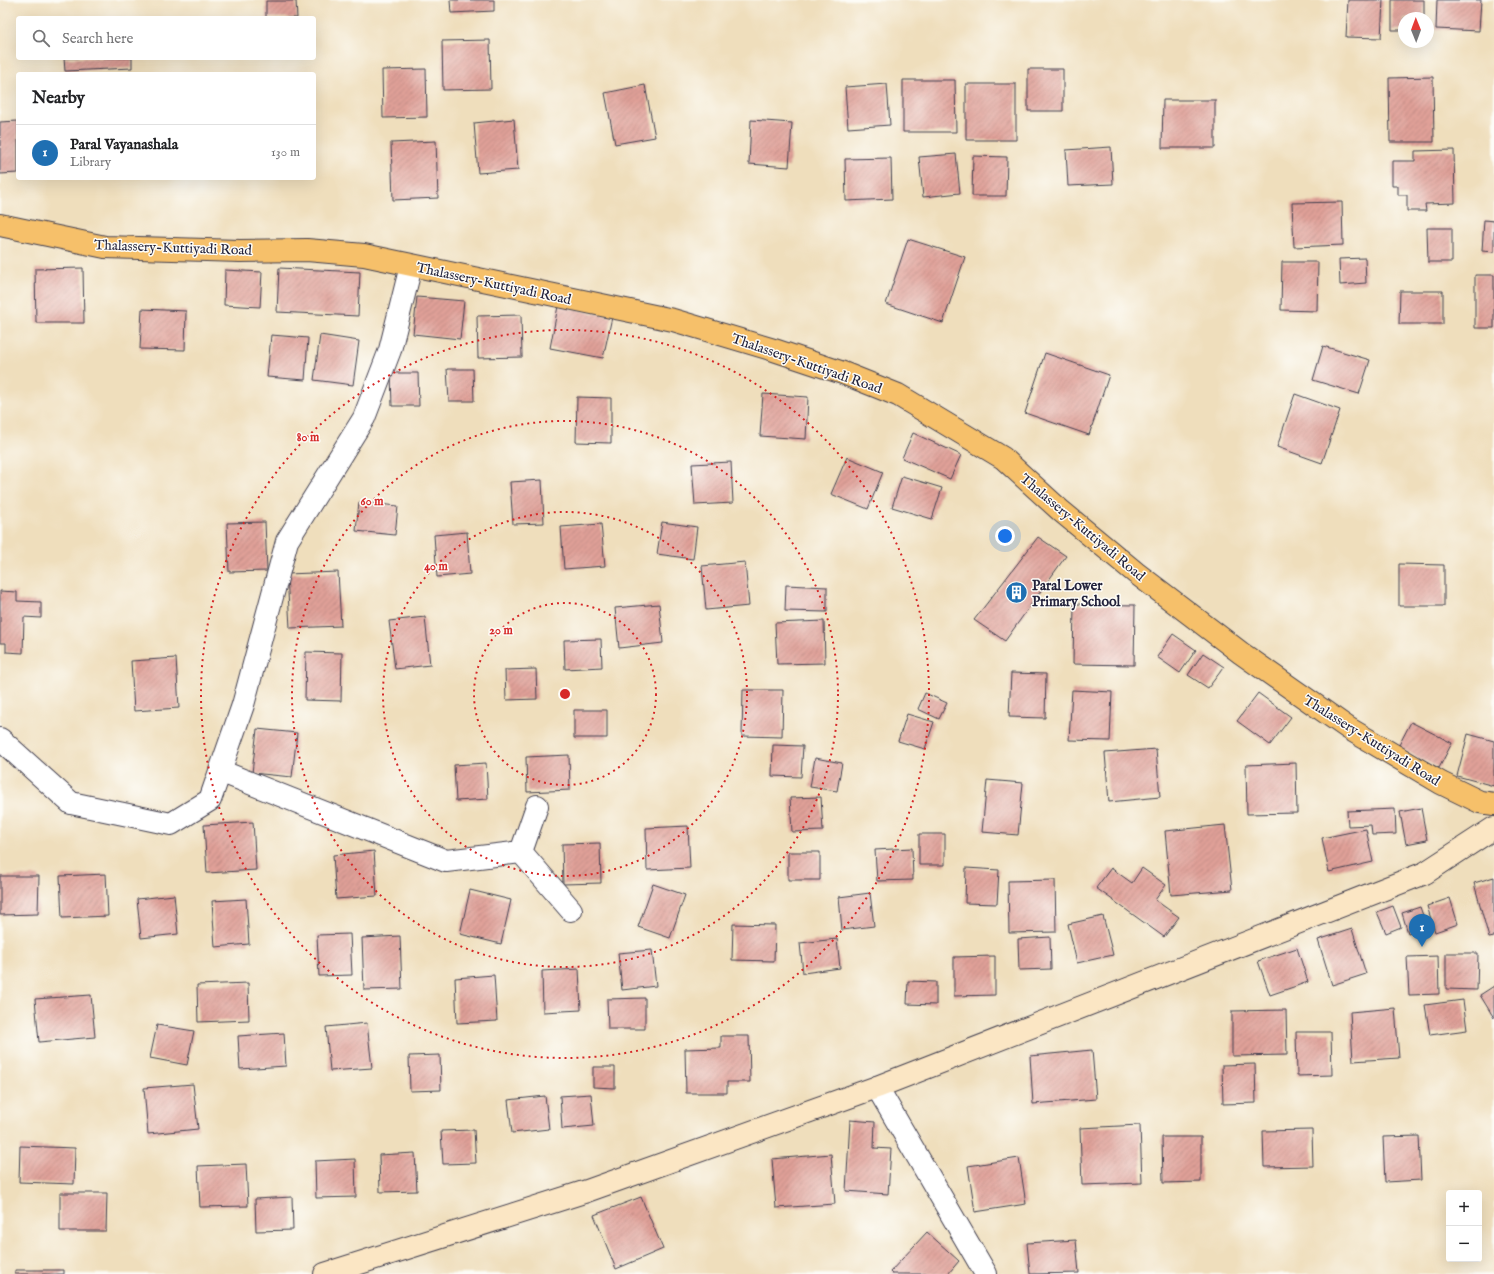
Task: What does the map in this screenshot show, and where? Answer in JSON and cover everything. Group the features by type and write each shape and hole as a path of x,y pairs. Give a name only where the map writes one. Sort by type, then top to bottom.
{"main road":[{"name":"Thalassery-Kuttiyadi Road","path":"0,225 105,247 240,251 307,250 364,255 672,320 802,359 843,373 898,395 1003,458 1061,511 1136,573 1241,653 1348,728 1441,783 1480,802 1494,804"},
{"path":"325,1274 587,1192 877,1087 1425,873 1494,828"}],"street":[{"path":"0,739 71,803 171,824 210,800 243,705 287,541 364,418 390,350 411,266"},
{"path":"220,771 446,861 521,852"},
{"path":"521,852 537,806"},
{"path":"521,852 571,910"},
{"path":"877,1087 986,1274"}],"building":[{"path":"450,0 494,0 494,11 451,13"},
{"path":"1348,0 1383,0 1381,38 1346,37"},
{"path":"1392,0 1424,0 1424,12 1398,12 1398,30 1392,30"},
{"path":"1437,0 1481,0 1479,31 1436,29"},
{"path":"266,1 296,1 297,16 266,16"},
{"path":"490,40 491,89 443,90 442,41"},
{"path":"64,60 132,60 132,68 65,71"},
{"path":"426,69 427,117 383,118 382,70"},
{"path":"1028,69 1063,69 1063,111 1028,111"},
{"path":"1433,77 1434,142 1390,142 1389,78"},
{"path":"903,80 955,80 956,132 903,132"},
{"path":"887,84 890,125 848,128 845,87"},
{"path":"966,84 1016,84 1016,140 966,140"},
{"path":"645,85 655,137 615,144 605,93"},
{"path":"1163,100 1215,100 1215,148 1162,148"},
{"path":"514,119 518,170 478,173 474,123"},
{"path":"751,120 792,123 789,167 749,164"},
{"path":"16,121 16,173 0,174 0,122"},
{"path":"436,141 438,198 393,200 391,143"},
{"path":"1111,147 1113,184 1068,186 1066,150"},
{"path":"1454,150 1455,203 1425,204 1426,211 1407,211 1407,195 1398,195 1398,186 1392,186 1392,161 1415,161 1415,151"},
{"path":"956,154 960,193 923,197 919,157"},
{"path":"973,156 1007,157 1006,196 972,196"},
{"path":"891,158 892,199 846,201 845,159"},
{"path":"1342,202 1343,245 1294,247 1292,203"},
{"path":"1484,220 1494,221 1494,252 1482,251"},
{"path":"1427,228 1452,228 1452,262 1428,262"},
{"path":"908,239 965,257 943,323 886,304"},
{"path":"1365,258 1366,283 1340,285 1339,259"},
{"path":"1282,262 1318,262 1317,311 1281,310"},
{"path":"83,268 84,323 36,323 35,269"},
{"path":"279,268 360,272 358,316 277,312"},
{"path":"225,270 262,272 260,307 224,305"},
{"path":"1475,275 1494,275 1494,328 1475,328"},
{"path":"1400,291 1443,291 1443,324 1399,324"},
{"path":"417,297 464,301 460,339 413,334"},
{"path":"558,306 612,317 603,358 550,348"},
{"path":"142,309 186,311 185,350 140,349"},
{"path":"521,315 522,357 478,358 477,316"},
{"path":"271,335 308,338 305,380 267,377"},
{"path":"320,335 359,341 353,385 314,380"},
{"path":"1323,346 1370,360 1359,394 1313,380"},
{"path":"1045,353 1109,375 1089,435 1025,413"},
{"path":"447,369 473,369 474,401 449,401"},
{"path":"391,373 418,373 419,406 392,406"},
{"path":"763,394 808,397 806,439 760,436"},
{"path":"1295,394 1340,410 1322,463 1277,447"},
{"path":"577,397 611,398 611,443 576,442"},
{"path":"913,433 961,455 950,479 902,458"},
{"path":"847,457 883,472 868,509 831,494"},
{"path":"731,462 733,503 695,505 692,464"},
{"path":"902,476 942,488 932,519 892,507"},
{"path":"542,480 544,523 513,524 510,482"},
{"path":"359,502 398,506 395,535 356,531"},
{"path":"265,522 267,571 229,572 227,523"},
{"path":"662,522 697,527 693,559 657,554"},
{"path":"601,524 605,566 564,569 561,527"},
{"path":"467,532 470,574 437,577 434,535"},
{"name":"Paral Lower Primary School","path":"1038,537 1066,556 1005,641 974,620"},
{"path":"745,562 749,606 706,610 702,566"},
{"path":"1399,564 1444,565 1444,606 1399,606"},
{"path":"338,572 341,626 290,628 287,574"},
{"path":"786,585 827,587 827,612 785,611"},
{"path":"0,591 17,592 17,601 41,602 41,618 24,617 23,653 6,652 6,643 0,643"},
{"path":"659,604 663,643 619,648 615,608"},
{"path":"1074,604 1135,605 1134,665 1073,664"},
{"path":"425,617 430,665 395,669 389,621"},
{"path":"824,621 825,663 777,664 775,623"},
{"path":"1173,634 1196,650 1180,673 1157,657"},
{"path":"601,639 602,667 565,669 564,640"},
{"path":"306,652 342,653 341,701 305,700"},
{"path":"1203,653 1224,667 1208,688 1188,675"},
{"path":"176,658 179,708 134,711 131,661"},
{"path":"536,669 537,699 506,700 505,670"},
{"path":"1011,673 1046,674 1045,718 1009,717"},
{"path":"743,690 783,690 782,737 742,736"},
{"path":"1072,690 1112,692 1110,741 1069,740"},
{"path":"925,693 947,703 939,719 918,709"},
{"path":"1258,693 1291,717 1270,745 1237,721"},
{"path":"574,710 607,710 607,738 574,738"},
{"path":"907,714 934,722 925,749 898,741"},
{"path":"1411,722 1452,743 1439,768 1398,747"},
{"path":"257,729 297,733 292,777 252,773"},
{"path":"1468,734 1494,741 1494,786 1457,776"},
{"path":"773,745 803,746 801,777 772,776"},
{"path":"1156,749 1160,797 1109,802 1105,753"},
{"path":"569,755 570,790 527,792 526,757"},
{"path":"815,758 842,763 837,791 810,787"},
{"path":"486,763 488,799 456,801 454,765"},
{"path":"1296,763 1297,813 1247,814 1246,765"},
{"path":"987,780 1023,783 1018,835 982,832"},
{"path":"821,797 823,831 792,832 790,798"},
{"path":"1421,808 1427,840 1406,844 1400,812"},
{"path":"1395,809 1396,834 1372,835 1371,825 1348,826 1347,811"},
{"path":"253,822 256,870 207,873 204,825"},
{"path":"1225,825 1232,890 1171,895 1165,831"},
{"path":"688,826 690,868 647,870 646,828"},
{"path":"1366,829 1373,862 1329,872 1322,838"},
{"path":"919,834 945,834 945,865 919,865"},
{"path":"600,843 601,883 563,884 562,844"},
{"path":"912,848 913,880 877,881 875,850"},
{"path":"374,851 377,896 336,899 333,855"},
{"path":"788,852 820,852 820,880 788,880"},
{"path":"966,868 999,870 997,904 965,903"},
{"path":"1111,868 1132,883 1142,868 1166,885 1155,900 1179,917 1164,937 1096,888"},
{"path":"106,874 108,916 62,918 60,876"},
{"path":"0,876 39,876 38,914 0,915"},
{"path":"1494,877 1494,937 1489,938 1474,883"},
{"path":"1055,880 1056,932 1009,933 1008,881"},
{"path":"653,884 685,895 670,938 638,927"},
{"path":"470,890 511,900 501,944 460,934"},
{"path":"870,893 874,926 842,930 839,897"},
{"path":"174,895 178,934 141,938 137,899"},
{"path":"1450,898 1458,924 1435,932 1427,906"},
{"path":"246,899 249,944 215,947 212,901"},
{"path":"1393,906 1401,927 1386,933 1377,912"},
{"path":"1420,907 1427,927 1408,933 1402,913"},
{"path":"1103,916 1113,955 1077,963 1068,924"},
{"path":"733,924 775,925 774,961 732,960"},
{"path":"1352,929 1366,974 1332,985 1318,940"},
{"path":"350,934 352,975 319,976 317,935"},
{"path":"400,936 402,989 364,990 362,938"},
{"path":"1050,937 1051,969 1019,970 1018,939"},
{"path":"837,939 840,968 803,973 800,943"},
{"path":"1297,948 1308,982 1270,995 1258,961"},
{"path":"652,950 656,986 622,990 618,953"},
{"path":"1446,953 1478,953 1477,990 1446,989"},
{"path":"995,956 995,995 954,996 954,957"},
{"path":"1438,956 1439,994 1409,995 1407,957"},
{"path":"579,969 581,1010 543,1012 542,971"},
{"path":"494,975 497,1021 457,1023 455,978"},
{"path":"908,981 936,982 936,1005 907,1004"},
{"path":"248,983 249,1020 198,1022 197,985"},
{"path":"1494,986 1494,1018 1480,995"},
{"path":"91,995 95,1037 39,1042 35,999"},
{"path":"645,998 645,1029 608,1029 607,999"},
{"path":"1463,1000 1467,1030 1430,1035 1425,1005"},
{"path":"1395,1008 1399,1058 1353,1061 1350,1012"},
{"path":"1286,1010 1287,1055 1232,1056 1232,1011"},
{"path":"367,1023 372,1068 330,1071 326,1027"},
{"path":"157,1025 194,1031 187,1065 150,1058"},
{"path":"1296,1032 1331,1032 1332,1075 1297,1076"},
{"path":"284,1033 286,1066 240,1069 238,1036"},
{"path":"721,1036 749,1036 750,1082 727,1082 727,1093 686,1093 685,1049 721,1048"},
{"path":"1092,1050 1096,1099 1033,1104 1030,1056"},
{"path":"440,1055 441,1090 410,1091 409,1056"},
{"path":"1255,1064 1256,1103 1223,1104 1222,1065"},
{"path":"593,1067 615,1067 615,1088 593,1087"},
{"path":"193,1084 198,1129 148,1134 144,1088"},
{"path":"591,1094 594,1126 562,1129 560,1096"},
{"path":"545,1096 549,1129 512,1133 508,1100"},
{"path":"850,1120 875,1122 874,1148 891,1149 888,1194 846,1191"},
{"path":"1140,1125 1142,1183 1082,1185 1080,1128"},
{"path":"474,1130 476,1163 443,1164 441,1131"},
{"path":"1312,1130 1313,1166 1264,1167 1263,1131"},
{"path":"1419,1136 1421,1180 1385,1182 1383,1137"},
{"path":"1162,1137 1201,1137 1201,1182 1163,1183"},
{"path":"20,1146 75,1148 74,1184 19,1182"},
{"path":"415,1153 417,1191 380,1192 379,1155"},
{"path":"831,1154 835,1204 776,1208 772,1159"},
{"path":"1019,1158 1026,1204 975,1212 968,1166"},
{"path":"355,1159 356,1197 316,1198 315,1161"},
{"path":"246,1164 248,1206 200,1207 198,1166"},
{"path":"60,1193 107,1193 106,1231 60,1231"},
{"path":"292,1197 293,1230 256,1231 255,1199"},
{"path":"641,1197 663,1249 616,1269 594,1215"},
{"path":"927,1232 959,1261 948,1274 892,1274 890,1272"},
{"path":"1076,1240 1079,1273 1030,1274 1027,1243"},
{"path":"15,1270 64,1270 64,1274 15,1274"}],"place":[{"name":"Paral Lower Primary School","path":"1017,593"},
{"name":"Paral Vayanashala","path":"1422,947"}]}
